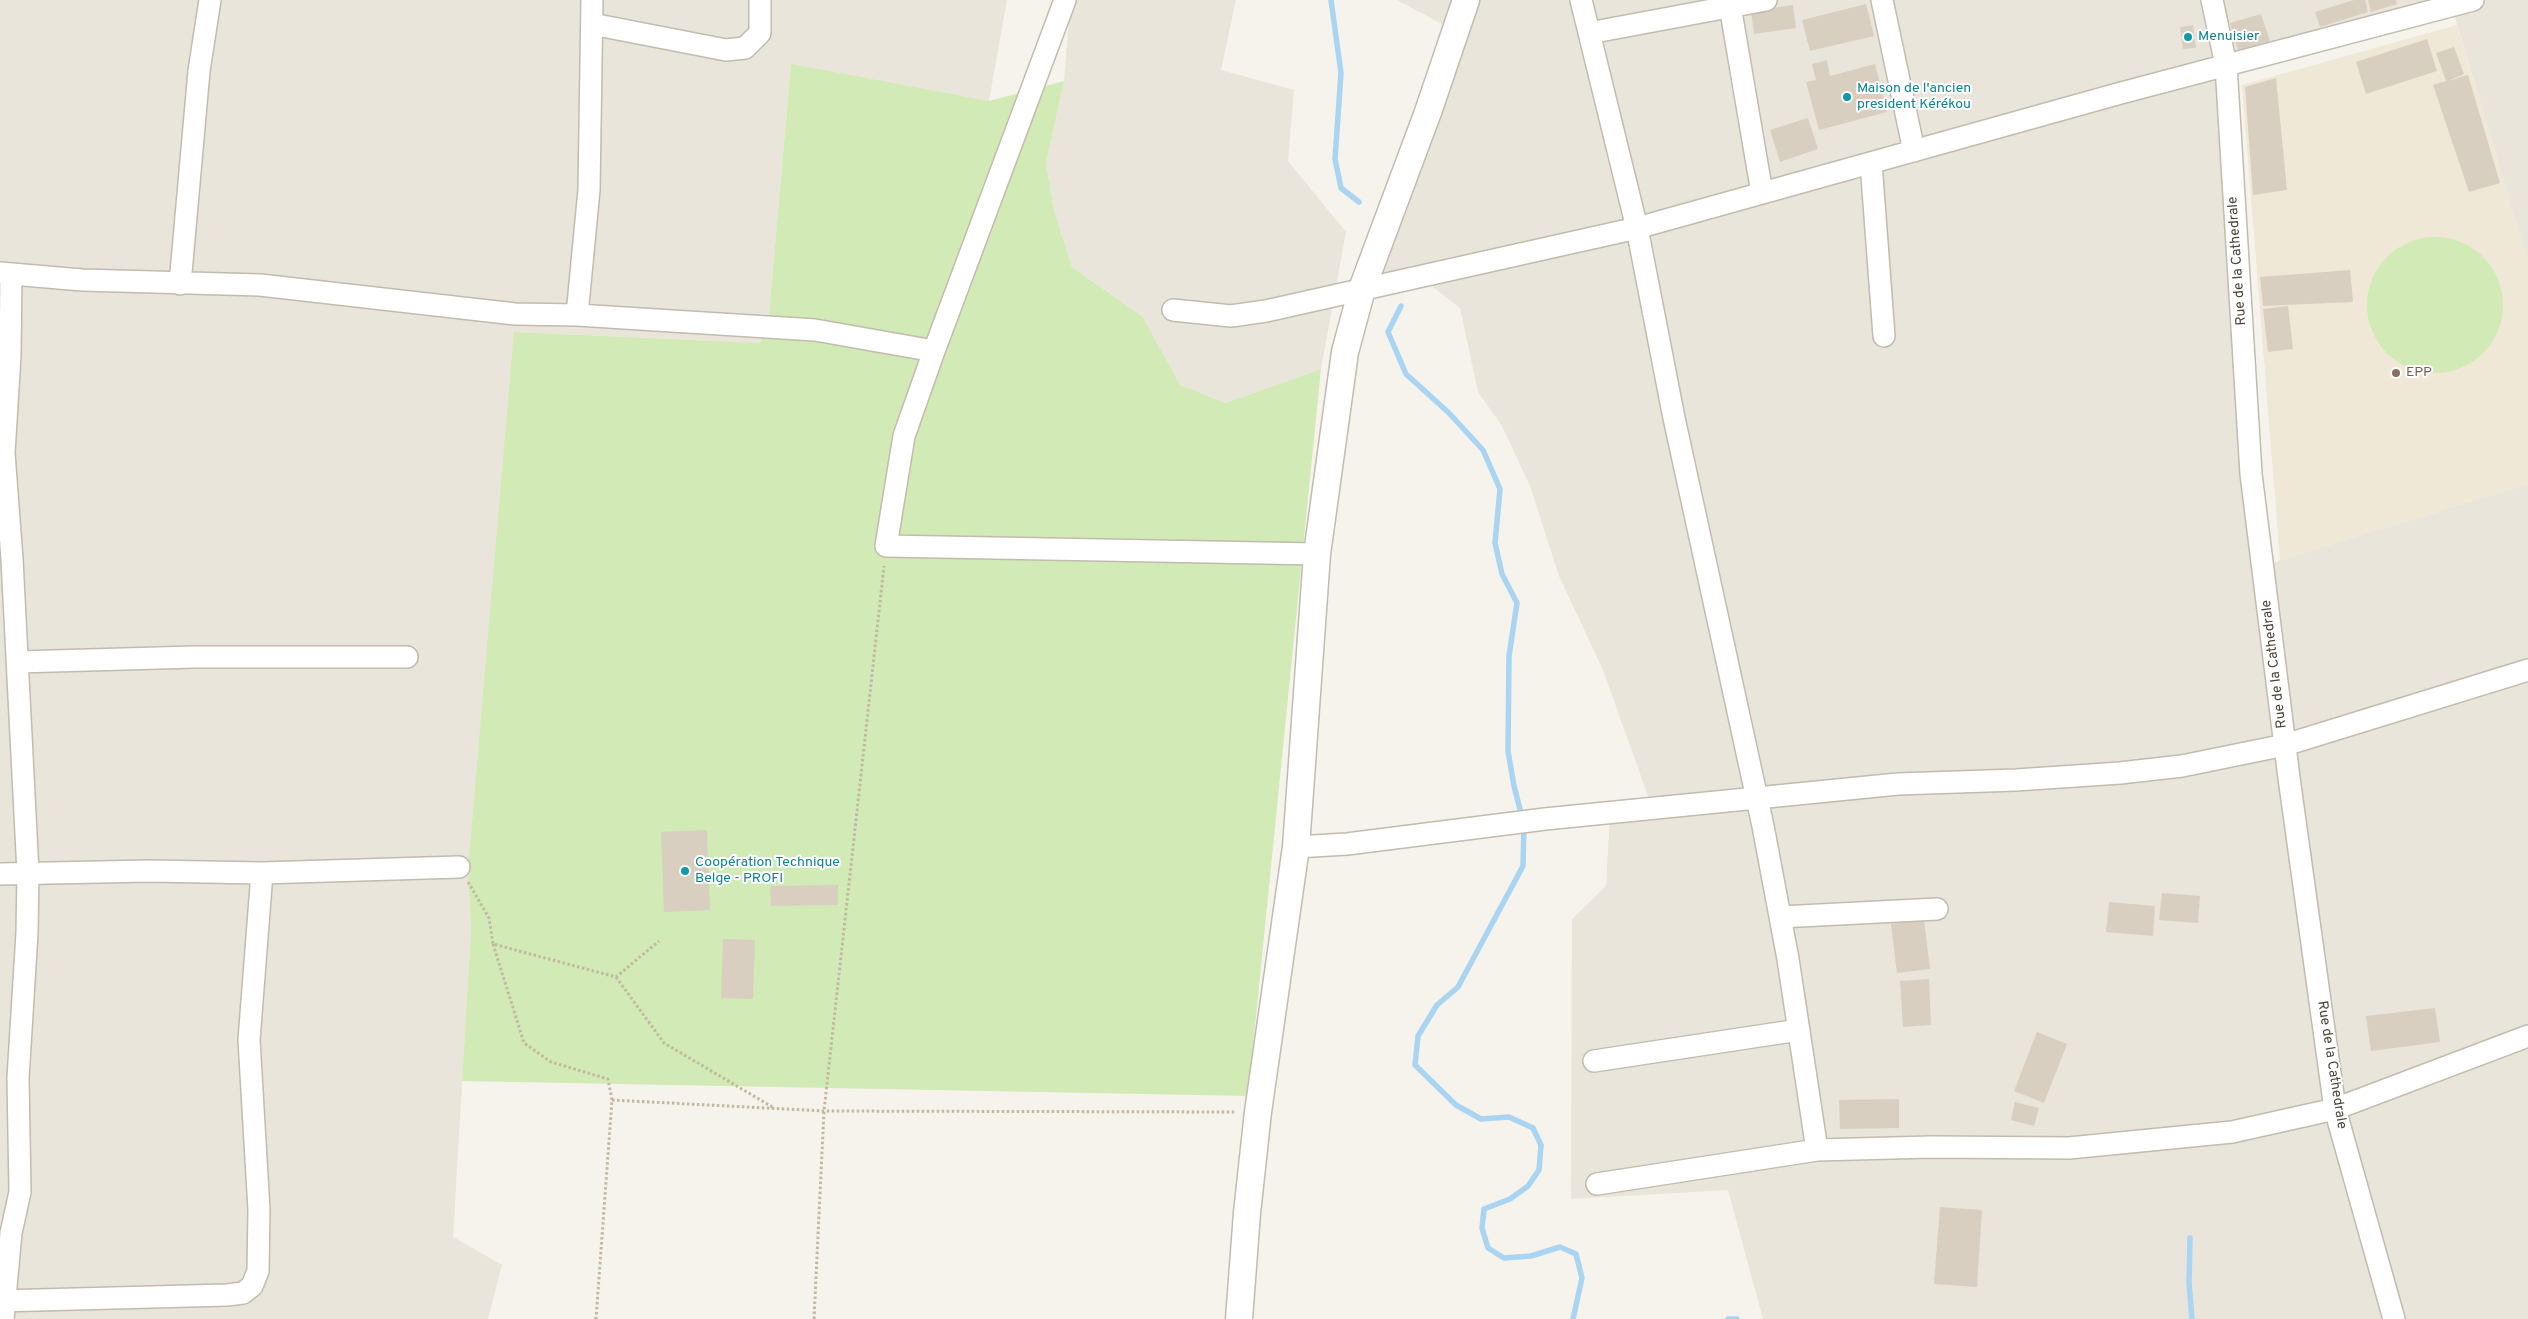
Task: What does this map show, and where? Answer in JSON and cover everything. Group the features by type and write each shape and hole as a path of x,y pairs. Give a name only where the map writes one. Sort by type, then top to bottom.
{"street":[{"path":"180,284 199,71 210,0"},
{"path":"577,315 589,190 592,0"},
{"path":"592,24 726,50 745,48 760,33 760,0"},
{"path":"1065,0 904,436 886,546 1316,554"},
{"path":"1239,1319 1246,1213 1258,1112 1296,847 1316,554 1345,352 1362,289 1428,112 1466,0"},
{"path":"1581,0 1637,228 1676,427 1757,799 1780,917 1817,1150"},
{"path":"1590,33 1730,4 1766,0"},
{"path":"1882,0 1914,151"},
{"name":"Rue de la Cathedrale","path":"2212,0 2226,65 2251,474 2285,745 2335,1109 2394,1319"},
{"path":"1173,310 1231,316 1266,311 1637,228 2226,65 2473,0"},
{"path":"1730,4 1762,193"},
{"path":"1871,162 1884,336"},
{"path":"262,873 249,1040 259,1210 258,1271 252,1286 243,1293 227,1295 2,1307 11,1233 20,1192 19,1058 27,933 28,873 18,662 4,453 10,356 6,274 82,280 180,284 260,284 515,314 577,315 815,330 934,351"},
{"path":"18,662 194,658 407,657"},
{"path":"1296,847 1347,844 1545,819 1898,784 2120,773 2182,766 2285,745 2528,670"},
{"path":"0,874 149,871 262,873 460,867"},
{"path":"1780,917 1937,909"},
{"path":"1594,1061 1799,1030"},
{"path":"1597,1184 1817,1150 1930,1147 2069,1148 2232,1132 2335,1109 2528,1036"},
{"path":"0,1077 8,1072 19,1058"}],"path":[{"path":"814,1319 824,1110 886,546"},
{"path":"460,867 489,918 493,944 524,1043 551,1062 608,1079 612,1100 596,1319"},
{"path":"616,977 660,941"},
{"path":"493,944 616,977 664,1044 775,1109"},
{"path":"612,1100 824,1110 1258,1112"}],"shaded area":[{"path":"0,0 1007,0 989,101 791,65 769,315 760,343 515,332 468,868 471,932 453,1237 502,1265 488,1319 0,1319"},
{"path":"1075,0 1236,0 1221,70 1294,90 1288,161 1346,232 1321,369 1226,403 1180,385 1143,317 1072,267 1054,211 1046,163 1064,81 1069,21"},
{"path":"1397,0 2528,0 2528,263 2452,7 2219,76 2264,568 2280,560 2528,484 2528,1319 1763,1319 1728,1190 1571,1199 1572,919 1606,886 1610,815 1653,810 1603,670 1559,576 1530,486 1502,426 1478,392 1460,308 1417,275 1363,286 1453,30"},
{"name":"EPP","path":"2457,25 2528,263 2528,484 2280,560 2242,85"}],"green space":[{"path":"791,64 989,101 1064,81 1046,163 1054,211 1072,267 1143,317 1180,385 1226,403 1321,369 1248,1096 462,1081 471,932 468,868 514,332 760,343 769,315"},
{"path":"2435,237 2461,242 2473,248 2483,257 2492,267 2498,279 2503,305 2498,331 2492,343 2483,353 2473,362 2461,368 2435,373 2409,368 2397,362 2387,353 2378,343 2372,331 2367,305 2372,279 2378,267 2387,257 2397,248 2409,242"}],"building":[{"path":"2354,0 2365,0 2368,12 2320,27 2315,12"},
{"path":"2368,0 2396,0 2397,4 2371,12"},
{"path":"1866,4 1874,36 1810,51 1802,20"},
{"path":"1793,5 1796,28 1754,34 1751,11"},
{"path":"2261,14 2270,41 2238,50 2230,23"},
{"name":"Menuisier","path":"2193,25 2196,48 2183,49 2180,27"},
{"path":"2427,39 2437,71 2366,94 2356,62"},
{"path":"2454,47 2464,74 2448,81 2468,75 2500,183 2469,192 2433,85 2446,81 2436,53"},
{"name":"Maison de l'ancien president Kérékou","path":"1827,60 1830,76 1875,64 1887,112 1819,130 1806,82 1816,80 1812,64"},
{"path":"2276,78 2287,190 2253,195 2245,87"},
{"path":"1808,118 1818,149 1780,162 1770,130"},
{"path":"2350,270 2353,302 2263,306 2260,277"},
{"path":"2288,306 2293,349 2268,352 2263,309"},
{"name":"Coopération Technique Belge - PROFI","path":"707,830 710,910 664,912 661,832"},
{"path":"838,885 838,905 771,906 770,886"},
{"path":"2162,893 2200,896 2198,923 2159,920"},
{"path":"2109,902 2155,906 2153,936 2106,932"},
{"path":"1924,920 1930,969 1897,973 1891,924"},
{"path":"723,939 755,940 753,999 721,998"},
{"path":"1929,979 1931,1025 1903,1027 1900,981"},
{"path":"2435,1008 2440,1042 2371,1051 2366,1016"},
{"path":"2037,1032 2067,1044 2044,1103 2014,1091"},
{"path":"1899,1099 1899,1128 1840,1129 1839,1100"},
{"path":"2015,1102 2039,1108 2034,1126 2011,1120"},
{"path":"1940,1207 1982,1210 1977,1287 1934,1284"}],"waterway":[{"path":"1331,0 1341,73 1335,159 1341,188 1359,202"},
{"path":"1401,306 1388,332 1406,374 1449,413 1483,450 1500,489 1495,543 1502,574 1517,603 1509,656 1508,751 1522,817"},
{"path":"1524,826 1523,866 1458,987 1437,1005 1418,1036 1415,1065 1456,1105 1481,1119 1509,1117 1533,1128 1541,1145 1539,1170 1528,1186 1510,1199 1484,1209 1482,1228 1488,1248 1504,1258 1531,1256 1560,1247 1576,1254 1582,1278 1573,1319"},
{"path":"2190,1238 2189,1283 2192,1319"},
{"path":"1728,1319 1737,1319"}],"place":[{"name":"Menuisier","path":"2188,37"},
{"name":"Maison de l'ancien president Kérékou","path":"1847,97"},
{"name":"EPP","path":"2396,373"},
{"name":"Coopération Technique Belge - PROFI","path":"685,871"}]}
